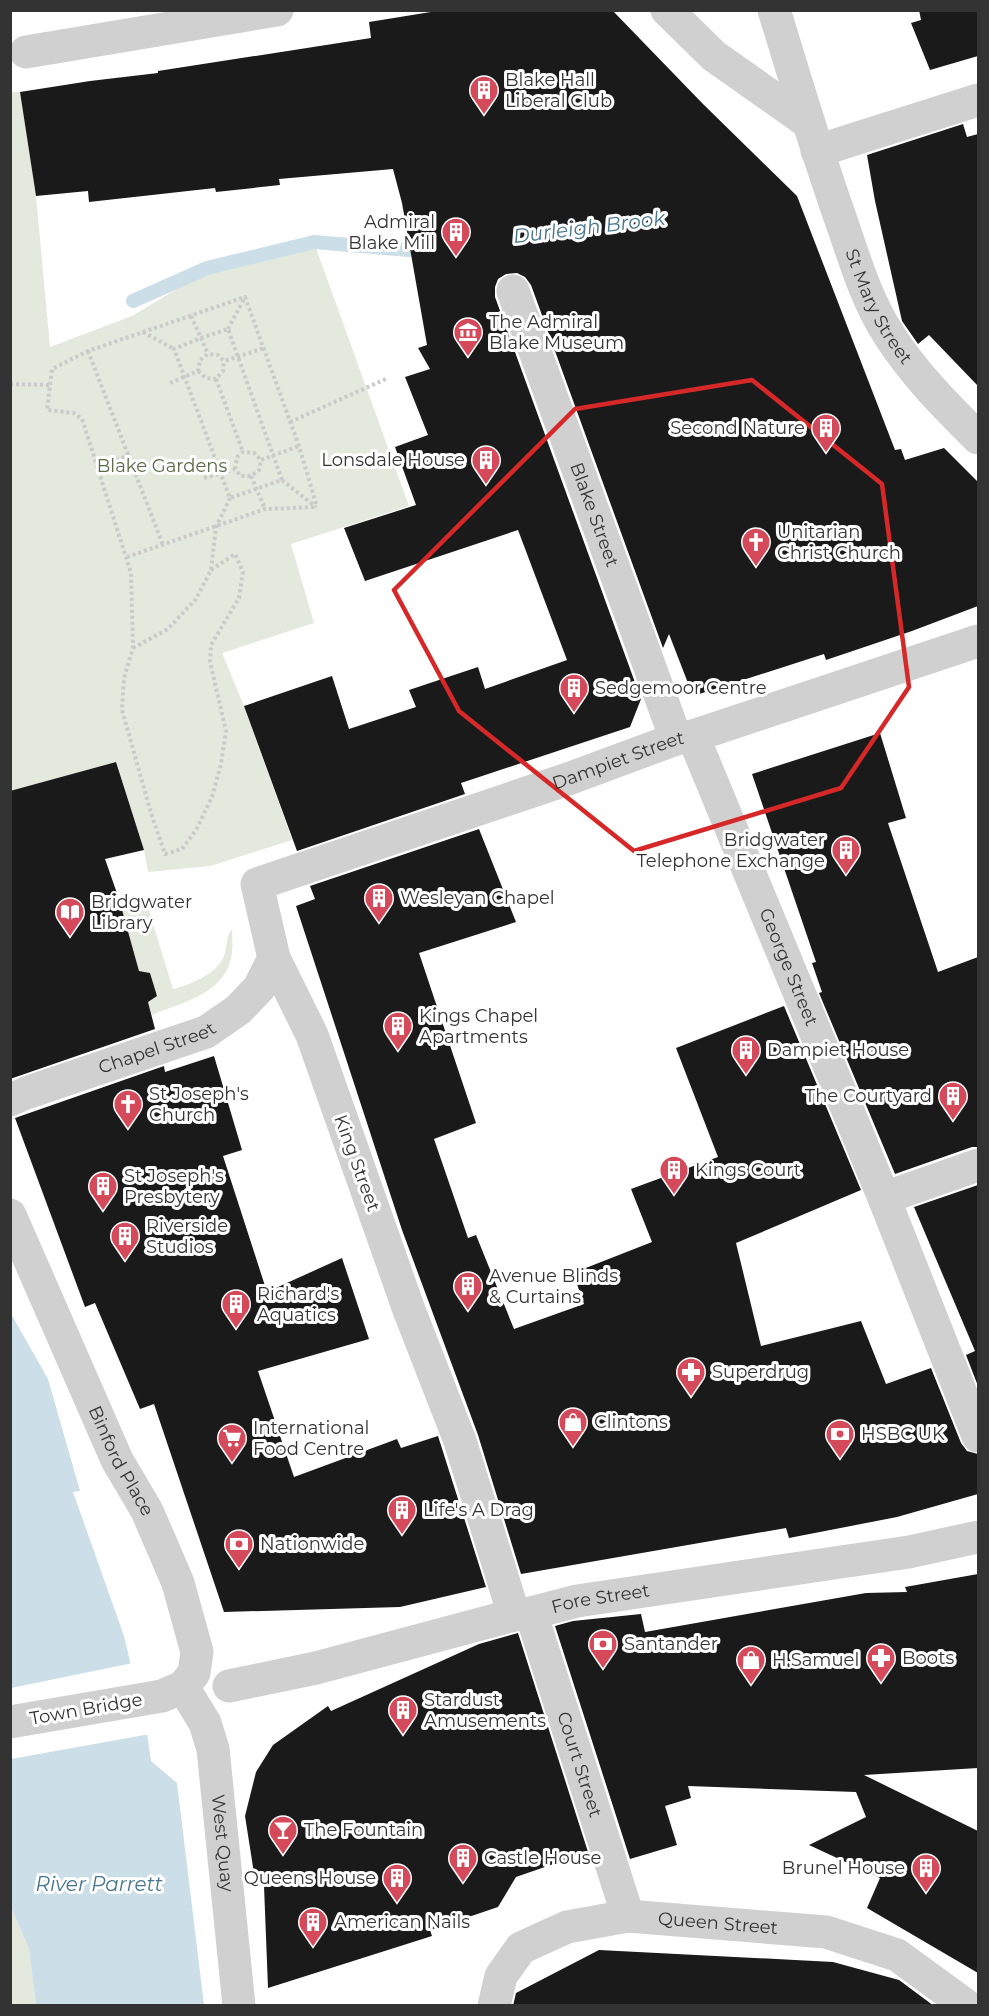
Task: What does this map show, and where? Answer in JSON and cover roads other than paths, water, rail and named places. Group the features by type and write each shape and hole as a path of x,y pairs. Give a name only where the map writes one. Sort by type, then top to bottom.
{"street":[{"path":"26,52 277,10"},
{"path":"667,10 714,56 813,137 978,100"},
{"name":"St Mary Street","path":"774,10 813,137 869,298 884,326 917,372 943,403 978,438"},
{"name":"Blake Street","path":"513,291 684,737"},
{"name":"Dampiet Street","path":"257,884 568,779 684,737 978,640"},
{"name":"George Street","path":"684,737 884,1198 978,1436"},
{"name":"King Street","path":"257,884 274,958 312,1035 409,1310 460,1441 522,1614"},
{"name":"Chapel Street","path":"10,1100 206,1032 238,1010 259,988 274,958"},
{"path":"884,1198 978,1165"},
{"name":"Binford Place","path":"10,1215 117,1460 147,1511 178,1583 197,1652 194,1673 172,1691"},
{"name":"Fore Street","path":"230,1686 316,1668 577,1601 909,1552 978,1536"},
{"name":"Court Street","path":"522,1614 628,1916"},
{"name":"Town Bridge","path":"10,1722 172,1691"},
{"name":"West Quay","path":"172,1691 205,1722 213,1749 239,2006"},
{"name":"Queen Street","path":"494,2006 501,1976 521,1948 567,1927 628,1916 826,1932 897,1955 967,2006"}],"water":[{"name":"River Parrett","path":"10,1312 48,1379 80,1491 73,1492 124,1636 151,1761 177,1783 204,2005 36,2005 29,1949 10,1905"}],"waterway":[{"name":"Durleigh Brook","path":"133,301 207,268 314,242 409,250"}],"place":[{"name":"Blake Hall Liberal Club","path":"484,116"},
{"name":"Admiral Blake Mill","path":"456,258"},
{"name":"The Admiral Blake Museum","path":"468,358"},
{"name":"Second Nature","path":"826,454"},
{"name":"Lonsdale House","path":"486,486"},
{"name":"Unitarian Christ Church","path":"756,568"},
{"name":"Sedgemoor Centre","path":"574,714"},
{"name":"Bridgwater Telephone Exchange","path":"846,876"},
{"name":"Wesleyan Chapel","path":"379,924"},
{"name":"Bridgwater Library","path":"70,938"},
{"name":"Kings Chapel Apartments","path":"398,1052"},
{"name":"Dampiet House","path":"746,1076"},
{"name":"The Courtyard","path":"953,1122"},
{"name":"St Joseph's Church","path":"128,1130"},
{"name":"Kings Court","path":"674,1196"},
{"name":"St Joseph's Presbytery","path":"103,1212"},
{"name":"Riverside Studios","path":"125,1262"},
{"name":"Avenue Blinds & Curtains","path":"468,1312"},
{"name":"Richard's Aquatics","path":"236,1330"},
{"name":"Superdrug","path":"691,1398"},
{"name":"Clintons","path":"573,1448"},
{"name":"HSBC UK","path":"840,1460"},
{"name":"International Food Centre","path":"232,1464"},
{"name":"Life's A Drag","path":"402,1536"},
{"name":"Nationwide","path":"239,1570"},
{"name":"Santander","path":"603,1670"},
{"name":"Boots","path":"881,1684"},
{"name":"H.Samuel","path":"751,1686"},
{"name":"Stardust Amusements","path":"403,1736"},
{"name":"The Fountain","path":"283,1856"},
{"name":"Castle House","path":"463,1884"},
{"name":"Brunel House","path":"926,1894"},
{"name":"Queens House","path":"397,1904"},
{"name":"American Nails","path":"313,1948"}],"park label":[{"name":"Blake Gardens","path":"162,466"}]}
